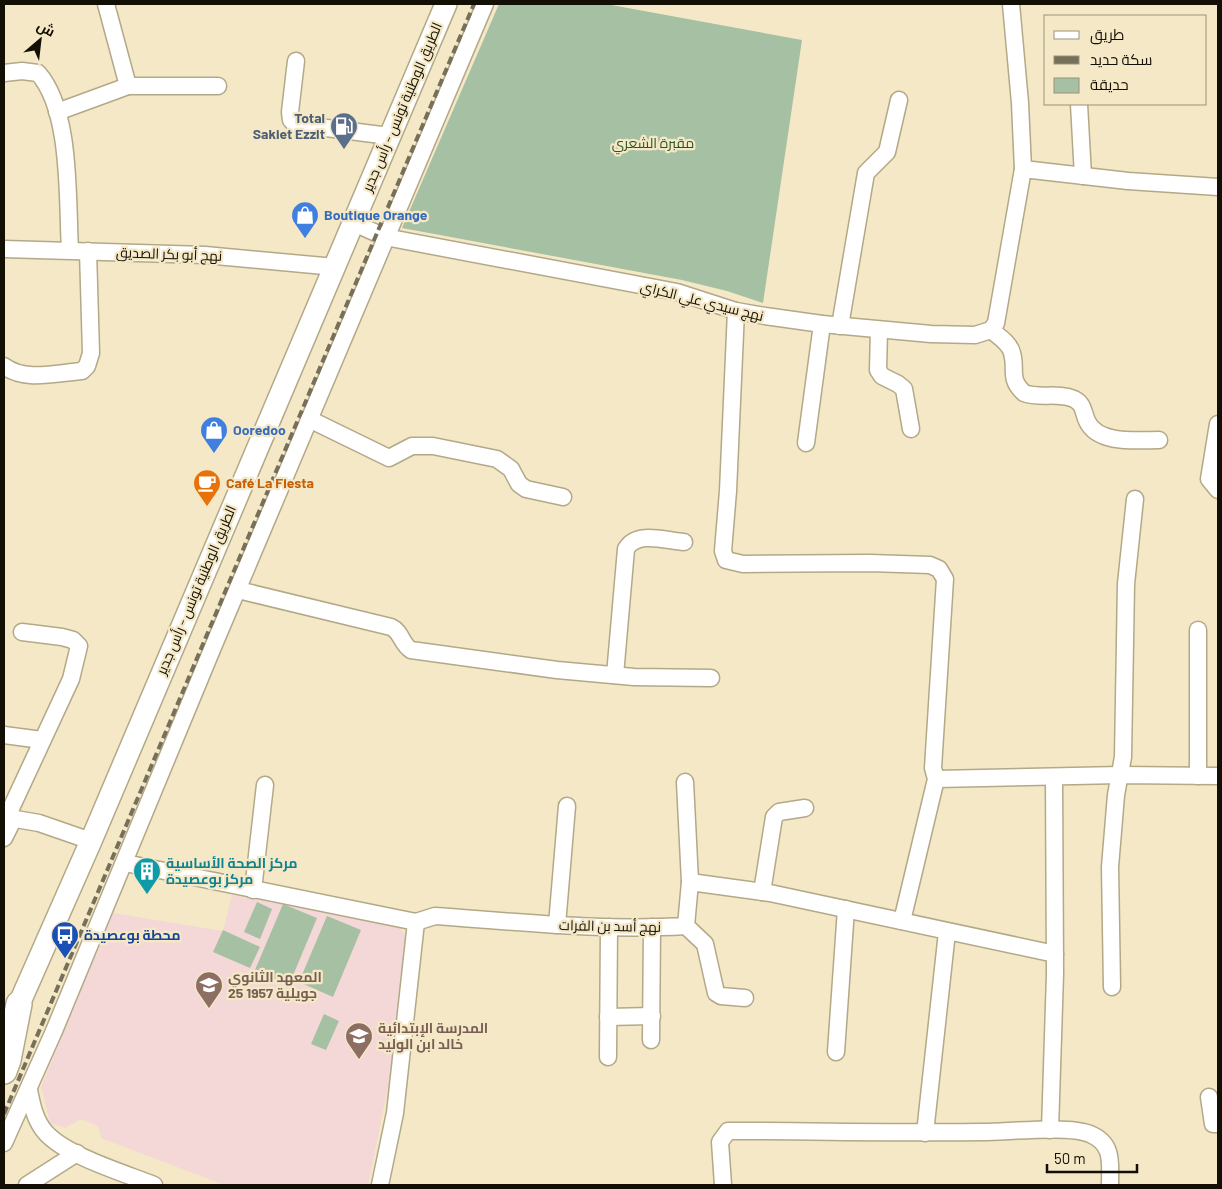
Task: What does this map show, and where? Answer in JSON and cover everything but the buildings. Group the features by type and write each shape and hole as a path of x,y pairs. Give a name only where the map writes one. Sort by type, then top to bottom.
{"highway":[{"path":"4,1071 8,1060 19,1004"}],"main road":[{"name":"الطريق الوطنية تونس - رأس جدير","path":"4,1038 91,841 446,4"}],"street":[{"path":"106,4 128,86"},
{"path":"4,1143 125,863 309,419 485,4"},
{"path":"1011,4 1020,102 1023,169 996,323 991,330 1009,346 1012,352 1013,379 1024,393 1059,395 1076,400 1085,410 1090,425 1105,435 1115,438 1159,440"},
{"path":"296,61 290,112 291,120 295,124 389,136"},
{"path":"4,73 22,70 38,73 57,112 64,148 70,250"},
{"path":"57,112 128,86 218,86"},
{"path":"840,326 864,183 869,168 885,156 887,152 899,100"},
{"path":"1079,105 1083,176"},
{"path":"1023,169 1218,188"},
{"name":"نهج سيدي علي الكراي","path":"354,223 386,237 678,292 736,311 822,324 879,330 975,335 991,330"},
{"name":"نهج أبو بكر الصديق","path":"4,249 88,250 222,256 335,266"},
{"path":"4,366 18,374 28,376 82,371 87,366 91,353 88,250"},
{"path":"736,311 723,556 727,561 744,564 886,563 930,565 939,569 946,584 933,768 936,780 902,921"},
{"path":"806,443 822,324"},
{"path":"879,330 878,370 882,376 904,389 911,429"},
{"path":"309,419 389,458 412,446 433,446 497,459 511,469 519,484 526,489 563,497"},
{"path":"1218,424 1209,480 1218,490"},
{"path":"1112,987 1110,867 1123,757 1127,576 1135,499"},
{"path":"615,675 626,549 630,543 638,538 684,542"},
{"path":"238,590 391,627 398,631 406,646 412,650 557,670 615,675 712,678"},
{"path":"1198,630 1198,776"},
{"path":"4,838 8,817 71,679 79,646 73,640 62,637 22,632"},
{"path":"4,735 42,740"},
{"path":"936,780 1120,775 1218,776"},
{"path":"1050,1130 1055,954 1054,778"},
{"path":"685,782 690,882 686,926 705,944 716,993 721,996 745,998"},
{"path":"253,890 265,785"},
{"path":"557,925 566,806"},
{"path":"762,892 774,817 779,812 805,808"},
{"path":"8,817 39,823 91,841"},
{"name":"نهج أسد بن الفرات","path":"125,863 416,922 435,916 557,925 609,927 686,926"},
{"path":"690,882 762,892 1055,954"},
{"path":"836,1052 846,910"},
{"path":"380,1185 396,1113 416,922"},
{"path":"608,1057 609,927"},
{"path":"652,927 652,1040"},
{"path":"925,1133 948,932"},
{"path":"608,1017 652,1016"},
{"path":"28,1090 32,1107 44,1132 54,1140 77,1153 154,1185"},
{"path":"1209,1097 1213,1124 1218,1124"},
{"path":"723,1185 720,1142 728,1131 925,1133 1050,1130 1083,1132 1104,1143 1111,1156 1110,1185"},
{"path":"27,1185 77,1153"}],"shaded area":[{"name":"المعهد الثانوي 25 جويلية 1957","path":"232,895 399,926 408,939 392,1068 368,1185 224,1185 101,1138 98,1126 81,1119 65,1128 50,1123 41,1087 113,913 223,931"}],"green space":[{"name":"مقبرة الشعري","path":"499,4 606,4 802,40 763,303 727,291 682,280 402,228"},
{"path":"257,902 272,909 260,939 244,932"},
{"path":"283,904 317,918 289,985 255,970"},
{"path":"327,916 361,930 333,997 299,982"},
{"path":"223,930 260,947 250,968 213,952"},
{"path":"324,1014 339,1021 326,1050 311,1044"}],"railway":[{"path":"4,1114 474,4"}],"place":[{"name":"Total Sakiet Ezzit","path":"344,150"},
{"name":"Boutique Orange","path":"305,239"},
{"name":"Ooredoo","path":"214,454"},
{"name":"Café La Fiesta","path":"207,507"},
{"name":"مركز الصحة الأساسية مركز بوعصيدة","path":"147,895"},
{"name":"محطة بوعصيدة","path":"65,959"},
{"name":"المعهد الثانوي 25 جويلية 1957","path":"209,1009"},
{"name":"المدرسة الإبتدائية خالد ابن الوليد","path":"359,1060"}]}
